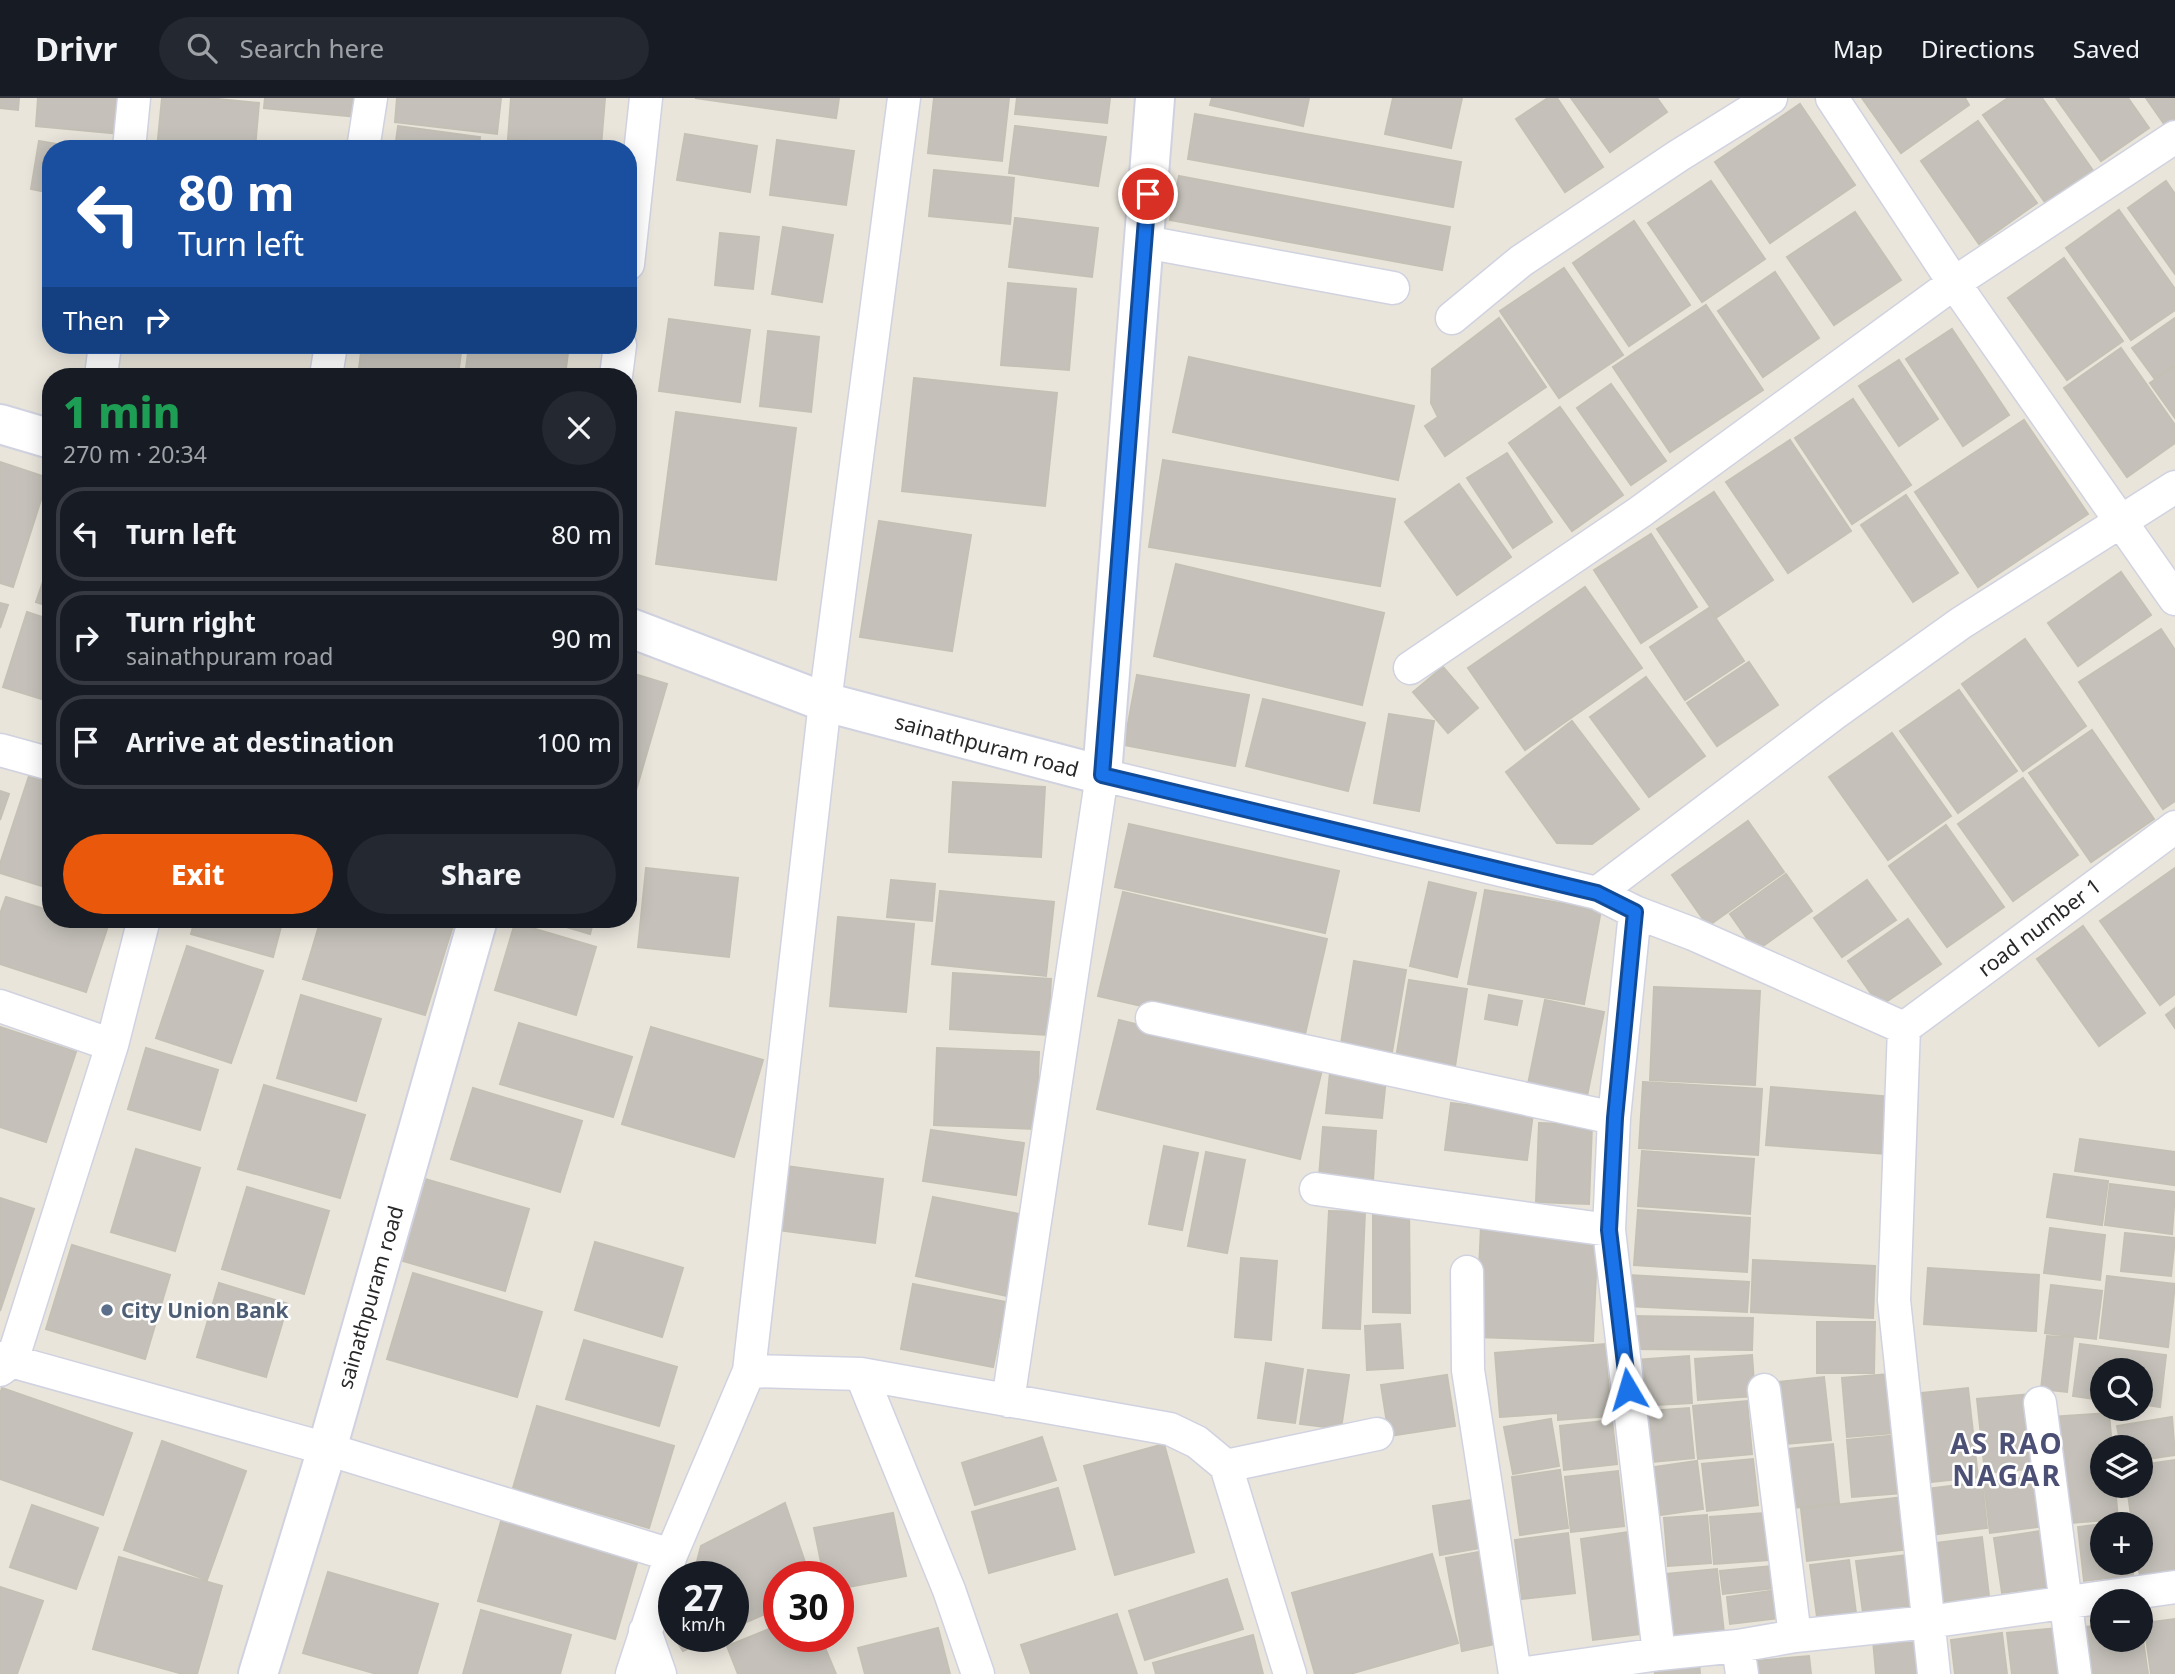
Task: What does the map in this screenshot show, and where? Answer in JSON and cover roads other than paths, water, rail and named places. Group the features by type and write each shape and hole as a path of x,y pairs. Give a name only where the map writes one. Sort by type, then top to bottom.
{"street":[{"path":"130,140 134,98"},
{"path":"364,140 371,98"},
{"path":"637,181 646,98"},
{"path":"632,1674 671,1555 749,1371 825,702 904,98"},
{"name":"sainathpuram road","path":"637,630 825,702 1102,775 1155,98"},
{"path":"1452,318 1521,261 1678,156 1771,98"},
{"path":"1832,98 1955,283 2175,599"},
{"path":"1410,668 1640,513 1955,283 2175,137"},
{"path":"1145,242 1393,288"},
{"path":"0,424 42,436"},
{"path":"1597,893 1835,713 1961,623 2175,487"},
{"path":"0,750 42,762"},
{"path":"1008,1401 1102,775 1597,893 1904,1028 1894,1300 1934,1674"},
{"name":"road number 1","path":"1904,1028 2175,827"},
{"path":"1635,912 1615,1118 1609,1230 1659,1654"},
{"path":"142,928 112,1045 4,1363 327,1449 671,1555"},
{"name":"sainathpuram road","path":"258,1674 327,1449 475,928"},
{"path":"0,1006 112,1045"},
{"path":"1152,1018 1615,1118"},
{"path":"1316,1189 1609,1230"},
{"path":"1467,1272 1468,1370 1518,1674 1659,1654 1740,1660 1795,1636 1928,1622 2175,1587"},
{"path":"749,1371 861,1374 1170,1429 1198,1442 1226,1466 1290,1674"},
{"path":"861,1374 949,1590 978,1674"},
{"path":"1764,1390 1795,1636"},
{"path":"2040,1403 2075,1674"},
{"path":"1226,1466 1377,1434"},
{"path":"645,1631 660,1674"}],"place":[{"name":"City Union Bank","path":"107,1310"}],"district":[{"name":"AS RAO NAGAR","path":"2007,1459"}]}
